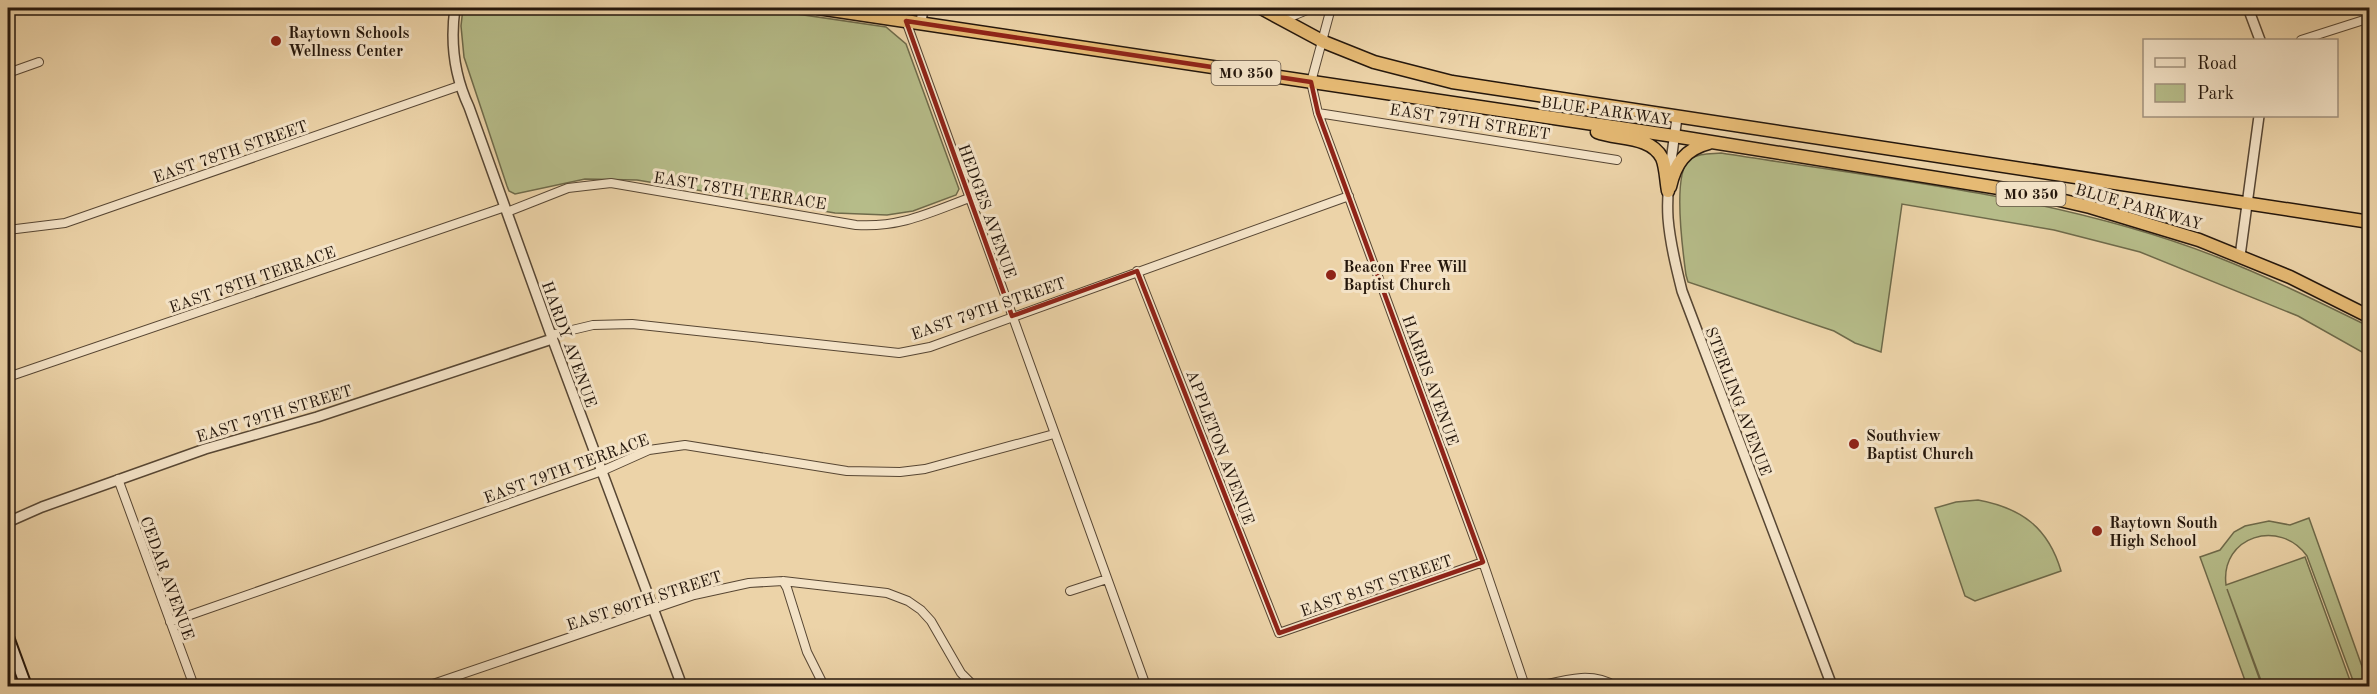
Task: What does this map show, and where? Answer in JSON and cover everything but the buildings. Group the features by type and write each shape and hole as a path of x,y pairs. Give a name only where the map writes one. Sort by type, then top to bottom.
{"highway":[{"name":"BLUE PARKWAY","path":"818,8 1674,136 2030,193 2154,226 2240,256 2290,277 2370,317"},
{"name":"BLUE PARKWAY","path":"1261,8 1324,42 1374,62 1452,82 2370,222"},
{"path":"1571,122 1604,134 1645,143 1653,148 1662,159 1668,191"},
{"path":"1668,191 1674,171 1684,156 1698,147 1713,142"}],"main road":[{"path":"8,637 11,660 26,687"}],"street":[{"name":"HARDY AVENUE","path":"456,8 452,30 459,86 469,107 551,337 682,687"},
{"path":"921,23 923,8"},
{"path":"1283,20 1312,8"},
{"path":"1311,82 1324,42 1331,8"},
{"path":"2248,8 2260,39"},
{"path":"2304,39 2370,18"},
{"name":"HEDGES AVENUE","path":"906,21 1146,687"},
{"path":"8,73 39,62"},
{"name":"HARRIS AVENUE","path":"1311,82 1318,113 1483,562 1525,687"},
{"name":"EAST 78TH STREET","path":"8,230 65,223 459,86"},
{"name":"EAST 79TH STREET","path":"1318,113 1617,160"},
{"name":"STERLING AVENUE","path":"1677,117 1668,191 1668,216 1672,252 1682,291 1832,687"},
{"path":"2240,256 2259,117"},
{"name":"EAST 78TH TERRACE","path":"8,377 568,188 611,183 856,225 878,226 906,222 969,198"},
{"name":"EAST 79TH STREET","path":"8,522 118,479 205,450 317,417 551,337 593,325 632,324 899,352 930,347 1348,196"},
{"name":"APPLETON AVENUE","path":"1137,272 1277,636"},
{"name":"EAST 79TH TERRACE","path":"170,622 602,471 649,450 685,445 847,471 900,472 925,469 1054,434"},
{"name":"CEDAR AVENUE","path":"118,479 194,687"},
{"name":"EAST 81ST STREET","path":"1277,636 1483,562"},
{"path":"1070,591 1107,579"},
{"path":"783,581 788,588 807,652 824,687"},
{"name":"EAST 80TH STREET","path":"427,687 722,588 783,581 887,593 908,601 932,621 961,673 974,687"},
{"path":"1539,687 1569,678 1588,677 1616,687"}],"highlighted area":[{"path":"906,21 1311,82 1318,113 1483,562 1279,633 1137,271 1012,316"}],"green space":[{"path":"463,8 756,8 886,27 906,44 959,189 956,195 913,211 887,215 835,213 637,180 585,179 515,194 509,191 507,186 464,57 461,26"},
{"path":"1721,153 1972,192 2035,204 2158,236 2255,273 2366,325 2369,328 2369,356 2298,316 2140,252 2054,230 1902,204 1881,352 1855,343 1834,331 1688,282 1680,215 1681,181 1684,168 1689,160 1696,156"},
{"path":"1978,500 2007,508 2031,522 2049,542 2061,571 1975,601 1965,596 1935,508 1956,502"},
{"path":"2309,518 2369,686 2355,686 2307,556 2296,544 2282,538 2268,536 2254,538 2242,544 2232,554 2227,568 2226,585 2305,557 2352,686 2263,686 2227,589 2262,686 2247,686 2200,557 2220,550 2234,532 2245,526 2269,521 2290,525"}],"place":[{"name":"Raytown Schools Wellness Center","path":"276,41"},
{"name":"Beacon Free Will Baptist Church","path":"1331,275"},
{"name":"Southview Baptist Church","path":"1854,444"},
{"name":"Raytown South High School","path":"2097,531"}]}
